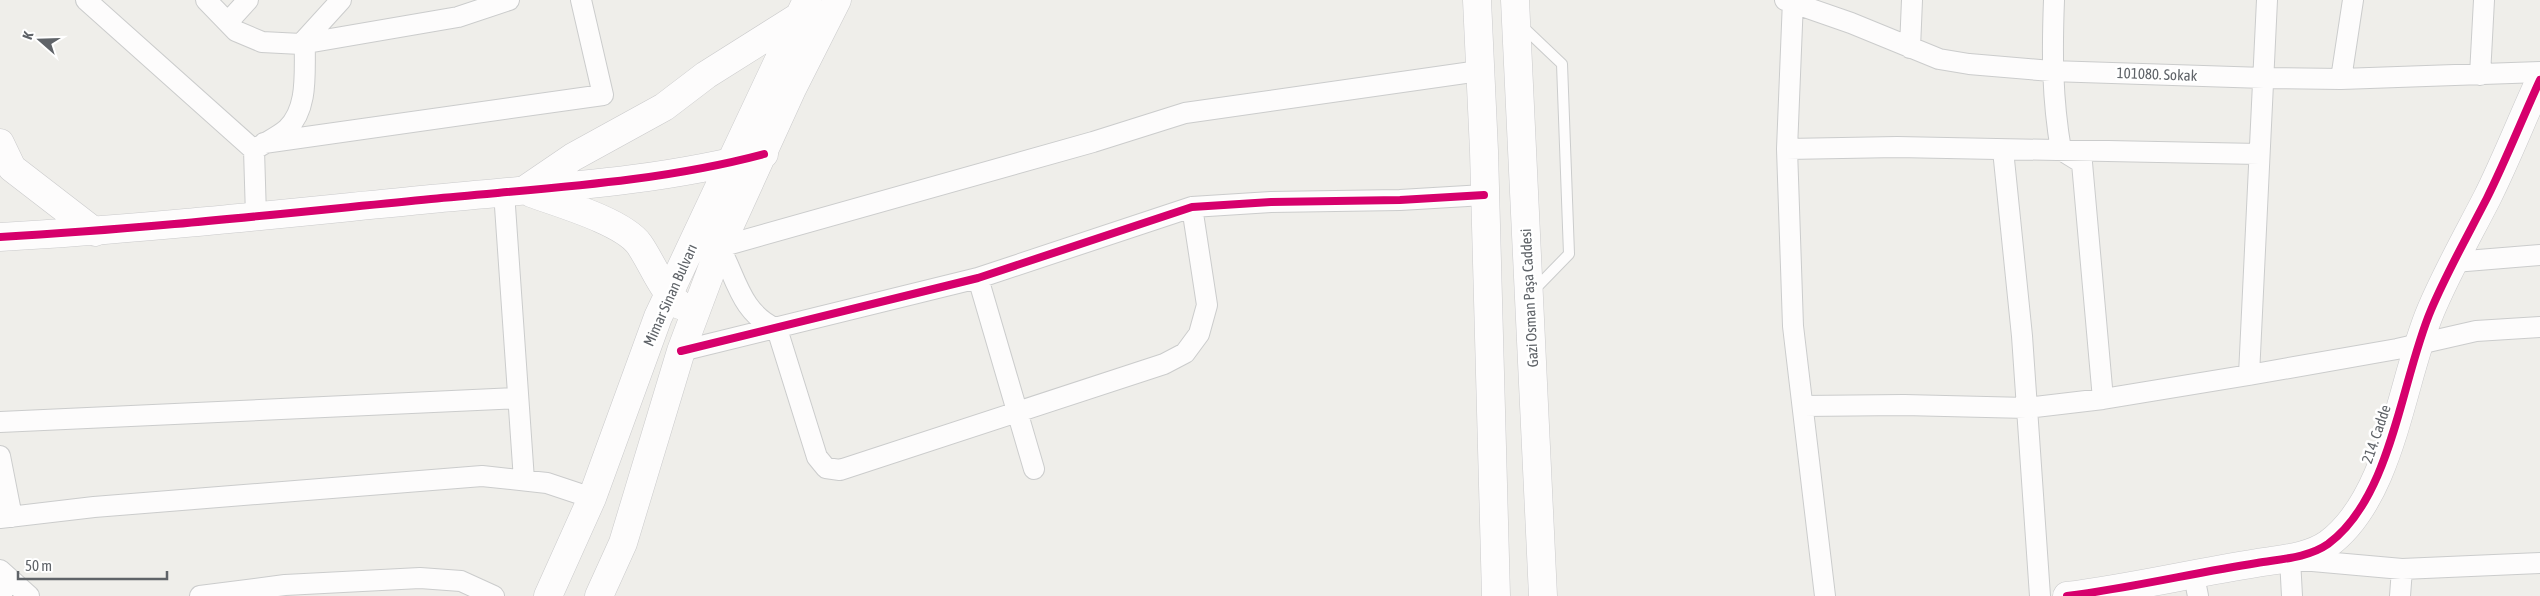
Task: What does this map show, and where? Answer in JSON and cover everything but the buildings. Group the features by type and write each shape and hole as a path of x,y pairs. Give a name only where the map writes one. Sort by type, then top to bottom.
{"main road":[{"name":"Mimar Sinan Bulvarı","path":"599,596 623,542 681,351 720,247 792,89 837,0"},
{"path":"1477,0 1496,596"},
{"name":"Mimar Sinan Bulvarı","path":"548,596 592,498 658,317 802,9"},
{"path":"515,191 664,107 706,75 802,9"},
{"name":"Gazi Osman Paşa Caddesi","path":"1516,10 1543,596"},
{"name":"214. Cadde","path":"2068,596 2196,586 2257,563 2290,559 2327,545 2346,528 2367,497 2389,443 2418,344 2431,310 2488,196 2540,80"},
{"path":"0,144 12,168 95,232"},
{"path":"0,238 95,232 515,191 618,183 730,163 764,154"},
{"path":"515,191 614,224 638,242 668,295 693,316"}],"street":[{"path":"86,0 259,147 603,96 582,0"},
{"path":"206,0 236,31 262,42 303,44 458,17 510,0"},
{"path":"228,22 248,0"},
{"path":"259,147 286,129 296,117 303,98 303,44 342,0"},
{"path":"1910,48 1912,0"},
{"path":"2054,0 2051,71 2061,150"},
{"path":"2249,375 2258,154 2264,78 2267,0"},
{"path":"2341,78 2353,0"},
{"path":"2480,75 2484,0"},
{"path":"1791,1 1787,149 1793,326 1825,596"},
{"name":"101080. Sokak","path":"1791,1 1851,23 1910,48 1946,60 2051,71 2264,78 2480,75 2540,72"},
{"path":"720,247 1093,142 1185,113 1480,71"},
{"path":"256,216 259,147"},
{"path":"1787,149 1898,147 2258,154"},
{"path":"2003,150 2022,336 2040,596"},
{"path":"2061,150 2082,163 2103,399"},
{"path":"515,191 518,398 524,480"},
{"path":"681,351 777,329 978,278 1192,207 1271,202 1400,200 1484,195"},
{"path":"703,220 720,247 744,301 762,322 777,329 817,457 826,468 840,470 1164,364 1185,353 1199,334 1207,305 1192,207"},
{"path":"2454,262 2540,255"},
{"path":"978,278 1034,469"},
{"path":"1803,406 1904,405 2027,408 2103,399 2397,350 2476,331 2540,327"},
{"path":"0,422 518,398"},
{"path":"0,456 6,518 94,507 482,476 547,483 592,498"},
{"path":"2292,596 2290,559 2402,569 2540,563"},
{"path":"2400,596 2402,569"},
{"path":"1,571 2,595"},
{"path":"1,571 29,596"},
{"path":"200,596 285,584 420,578 461,580 494,596"}],"lane":[{"path":"1516,10 1562,64 1569,254 1529,295"}],"cycle path":[{"path":"2067,596 2303,555 2328,544 2350,523 2367,497 2381,468 2431,310 2494,184 2540,80"},
{"path":"0,237 162,225 599,183 682,172 764,154"},
{"path":"681,351 978,278 1192,207 1271,202 1400,200 1484,195"}]}
